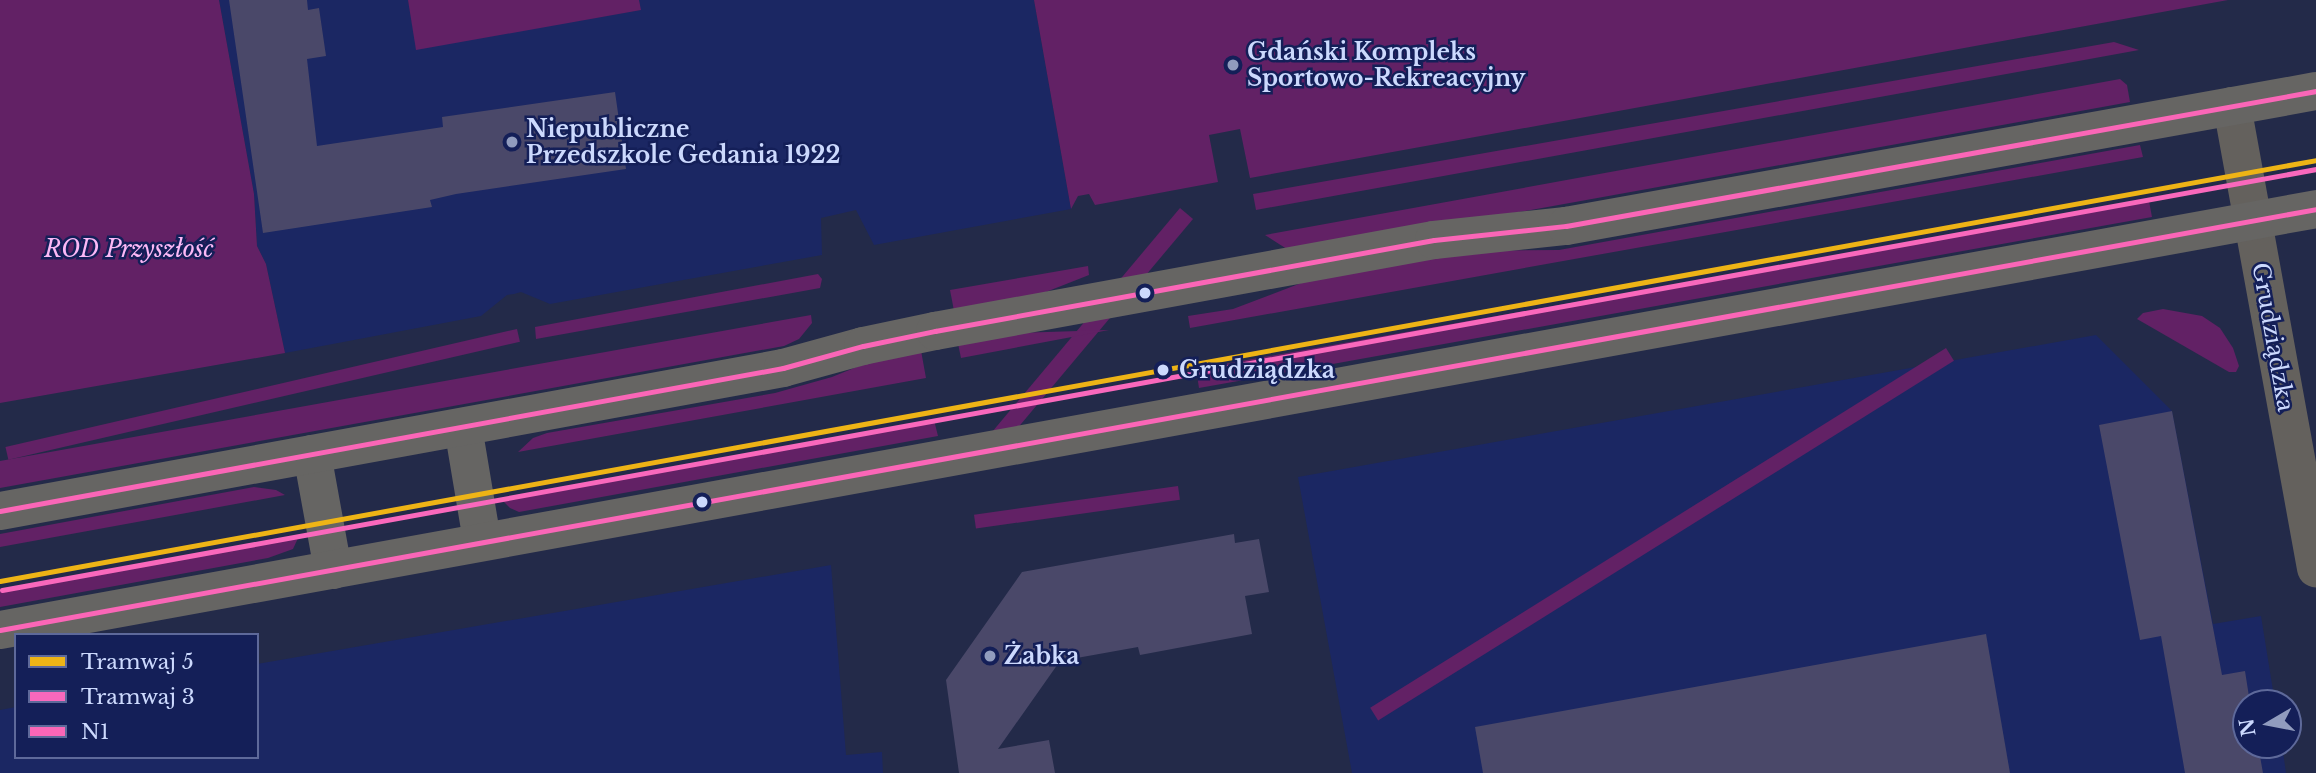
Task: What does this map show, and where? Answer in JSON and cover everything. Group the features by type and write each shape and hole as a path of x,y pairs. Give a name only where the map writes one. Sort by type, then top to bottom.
{"main road":[{"path":"0,511 783,368 863,346 935,331 1434,240 1566,226 2316,91"},
{"path":"0,630 2316,209"},
{"path":"463,427 482,541"},
{"path":"312,454 333,569"}],"street":[{"name":"Grudziądzka","path":"2232,106 2316,568"}],"shaded area":[{"name":"Niepubliczne Przedszkole Gedania 1922","path":"219,0 408,0 417,49 640,10 639,0 1034,0 1071,209 874,245 856,210 821,218 822,255 550,304 521,292 507,295 481,316 285,353 266,264 257,246 254,194"},
{"path":"2096,335 2172,411 2213,624 2261,616 2273,689 2232,689 2232,759 2284,759 2286,773 1352,773 1298,477"},
{"path":"831,565 846,755 882,752 883,773 0,773 0,710 14,707 14,759 259,759 259,664"}],"green space":[{"name":"ROD Przyszłość","path":"0,0 219,0 254,194 257,246 266,264 285,353 0,403"},
{"path":"408,0 639,0 641,10 416,50"},
{"path":"1034,0 2228,0 1250,178 1240,129 1209,135 1218,182 1095,205 1089,194 1078,196 1071,209"},
{"path":"2114,42 2139,50 1256,210 1253,194"},
{"path":"2120,79 2127,85 2130,102 1303,251 1290,251 1265,235"},
{"path":"2140,145 2143,157 1190,328 1188,316 1233,309 1317,277 1449,251 1559,250"},
{"path":"2149,201 2152,217 1199,388 1196,369"},
{"path":"1180,208 1193,219 993,457 980,446"},
{"path":"1088,266 1089,275 1023,301 955,316 950,290"},
{"path":"818,274 822,279 820,288 536,339 535,327"},
{"path":"2163,309 2202,316 2220,328 2233,348 2239,366 2236,372 2229,372 2137,319 2143,313"},
{"path":"811,315 812,323 799,339 784,346 0,488 0,461"},
{"path":"517,329 520,342 8,460 5,447"},
{"path":"1109,330 961,358 957,339 985,334"},
{"path":"920,345 926,378 518,452 533,438 547,433 775,393 832,377 886,355"},
{"path":"1946,348 1954,361 1378,721 1370,708"},
{"path":"934,420 938,436 519,512 501,499"},
{"path":"1178,486 1180,500 976,529 974,515"},
{"path":"254,487 276,490 285,495 0,547 0,534"},
{"path":"299,536 293,549 268,558 0,607 0,591"}],"building":[{"name":"Niepubliczne Przedszkole Gedania 1922","path":"229,0 307,0 308,10 319,8 326,56 307,59 317,146 443,127 442,117 615,92 626,169 456,194 430,200 432,207 263,233"},
{"path":"2172,411 2222,675 2245,671 2248,689 2232,689 2232,759 2260,759 2263,773 2185,773 2161,636 2140,640 2099,425"},
{"path":"1234,534 1235,543 1259,539 1269,592 1245,596 1252,634 1140,655 1138,647 1060,661 998,749 1049,740 1055,773 959,773 946,680 1022,572"},
{"path":"1986,634 2010,773 1483,773 1475,727"}],"tram line":[{"name":"5","path":"0,581 2316,160"},
{"name":"3","path":"2,590 2316,169"}],"transit line":[{"name":"N1","path":"0,511 783,368 863,346 935,331 1434,240 1566,226 2316,91"},
{"name":"N1","path":"0,630 2316,209"}],"place":[{"name":"Gdański Kompleks Sportowo-Rekreacyjny","path":"1233,65"},
{"name":"Niepubliczne Przedszkole Gedania 1922","path":"512,142"},
{"name":"Grudziądzka","path":"1163,370"},
{"name":"Żabka","path":"990,656"}]}
